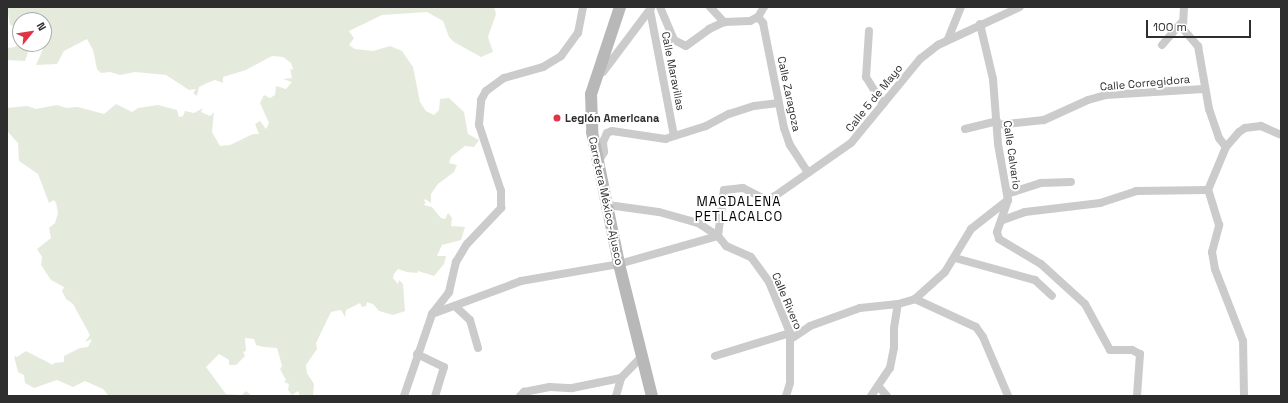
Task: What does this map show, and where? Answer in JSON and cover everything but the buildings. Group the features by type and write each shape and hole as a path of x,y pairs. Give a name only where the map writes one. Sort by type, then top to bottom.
{"main road":[{"name":"Carretera México-Ajusco","path":"620,7 594,84 590,104 597,164 608,205 618,264 640,358 652,396"}],"street":[{"path":"583,7 583,18"},
{"path":"404,396 417,354 432,314 449,292 456,262 467,244 501,208 501,192 479,125 480,100 486,91 504,78 543,67 561,56 572,45 583,18 590,7"},
{"path":"660,7 674,40 686,46 709,29 724,22 750,20 758,17 764,7"},
{"path":"710,7 724,22"},
{"path":"948,40 961,7"},
{"name":"Calle 5 de Mayo","path":"718,236 724,190 743,188 767,200 851,143 920,59 948,40 980,24 1020,7"},
{"path":"1184,7 1182,29 1198,46 1204,89 1214,128 1226,147"},
{"path":"594,84 650,8"},
{"name":"Calle Maravillas","path":"650,8 674,136"},
{"name":"Calle Zaragoza","path":"758,17 763,24 779,103 790,145 808,173"},
{"path":"1162,45 1182,22"},
{"name":"Calle Calvario","path":"915,299 945,272 971,230 1007,197 997,123 993,79 980,24"},
{"path":"869,31 866,77 883,104"},
{"name":"Calle Corregidora","path":"965,129 997,123 1044,120 1088,100 1105,95 1204,89"},
{"path":"597,164 604,152 603,142 607,133 612,131 655,138 674,136 706,126 742,110 779,103"},
{"path":"1244,396 1243,341 1215,269 1212,252 1219,225 1208,190 1226,147 1244,128 1261,126 1281,135"},
{"path":"1071,182 1041,183 1007,197 1003,220 997,232 999,239 1040,264 1085,304 1108,348 1112,352 1132,350 1140,354 1137,396"},
{"path":"1003,220 1025,212 1100,203 1136,191 1208,190"},
{"name":"Calle Rivero","path":"608,205 676,216 698,223 718,236 726,246 751,257 769,282 790,336 790,383 786,396"},
{"path":"432,314 456,307 521,281 618,264 718,236"},
{"path":"955,258 1035,280 1052,296"},
{"path":"715,356 790,336 810,326 860,308 898,304 915,299 976,327 983,337 1008,396"},
{"path":"871,396 890,368 894,348 894,328 898,304"},
{"path":"456,307 470,320 478,348"},
{"path":"417,354 444,367 435,396"},
{"path":"616,396 621,378 640,358"},
{"path":"520,396 524,392 550,387 572,388 621,378"},
{"path":"878,386 887,396"}],"green space":[{"path":"7,7 494,7 496,14 488,37 493,52 481,57 454,42 449,37 443,21 427,12 382,15 349,31 354,38 349,45 355,49 373,51 390,46 402,51 413,67 420,102 426,111 434,115 439,110 440,99 449,98 464,112 468,134 479,140 474,147 465,146 451,157 449,163 457,165 454,172 438,184 431,194 431,203 425,199 424,201 426,202 424,205 432,207 441,218 445,219 448,213 452,218 451,226 465,227 461,240 442,245 437,256 446,256 444,264 434,276 418,271 417,273 407,272 398,269 394,274 393,278 398,284 399,280 403,284 405,311 393,315 379,311 373,304 367,302 366,306 362,307 360,303 346,310 345,317 341,310 331,312 316,343 317,349 306,365 307,373 314,384 313,396 300,396 298,391 292,395 288,390 289,384 284,382 286,380 280,369 282,366 277,348 256,345 254,339 245,338 246,351 243,352 245,356 236,365 229,365 229,360 219,354 206,367 226,394 242,395 246,391 252,396 109,396 103,389 85,381 73,387 57,380 34,388 25,383 24,375 18,372 14,356 17,357 26,351 53,365 54,363 64,362 64,356 80,348 88,347 92,339 85,342 90,335 73,304 66,299 62,291 64,287 51,280 41,265 42,257 37,249 51,238 49,228 55,223 58,213 56,203 54,200 49,203 38,174 19,161 18,143 7,131 7,108 27,106 36,109 57,105 66,108 78,107 104,114 116,104 132,112 138,108 158,105 177,110 179,117 183,116 185,111 194,113 203,108 201,112 210,116 214,112 212,132 220,146 230,145 253,134 259,134 255,124 260,121 266,129 269,123 260,103 264,95 270,98 275,95 276,86 286,89 292,82 283,79 292,78 290,69 293,70 291,63 283,57 272,56 246,70 223,77 223,83 215,80 199,87 197,96 193,93 196,89 189,90 166,75 135,72 120,75 110,72 101,73 97,69 93,50 87,39 64,51 57,64 36,65 42,52 52,52 52,12 12,12 12,25 10,25"},
{"path":"12,47 12,52 28,52 25,61 7,60 7,48"}],"place":[{"name":"Legión Americana","path":"557,118"}],"district":[{"name":"MAGDALENA PETLACALCO","path":"739,210"}]}
